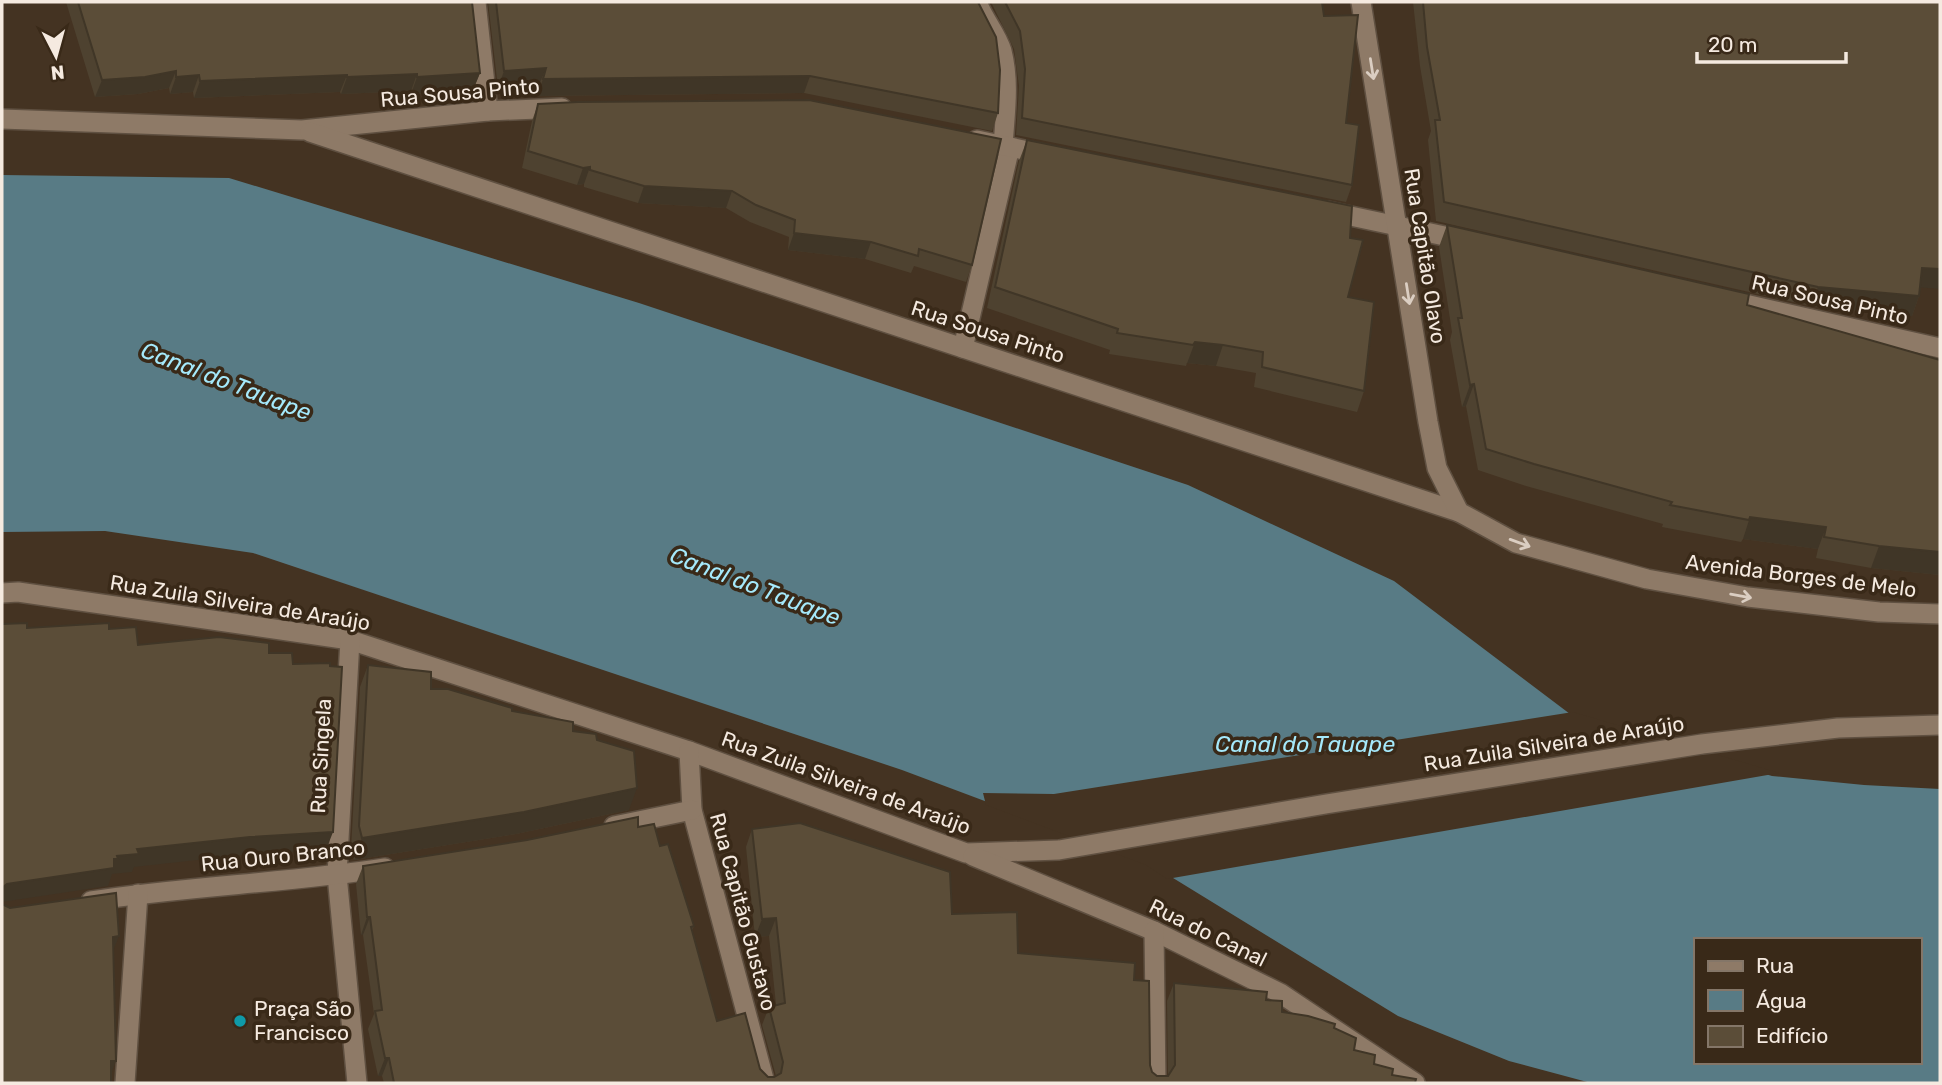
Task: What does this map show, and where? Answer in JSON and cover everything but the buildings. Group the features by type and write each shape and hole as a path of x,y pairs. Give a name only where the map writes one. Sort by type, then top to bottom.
{"street":[{"path":"475,2 488,111"},
{"path":"963,348 1007,147 1007,96 1002,53 977,2"},
{"name":"Rua Capitão Olavo","path":"1361,2 1437,468 1460,512"},
{"name":"Rua Sousa Pinto","path":"2,119 302,130 488,111 585,107"},
{"name":"Rua Sousa Pinto","path":"302,130 1460,512"},
{"path":"963,138 1064,158"},
{"path":"1304,206 1482,244"},
{"name":"Rua Sousa Pinto","path":"1711,296 1940,348"},
{"name":"Avenida Borges de Melo","path":"1460,512 1516,543 1647,579 1748,597 1879,612 1940,614"},
{"name":"Rua Zuila Silveira de Araújo","path":"2,593 18,592 351,640 689,751 966,853 1059,850 1702,744 1838,728 1940,724"},
{"name":"Rua Singela","path":"351,640 337,875 358,1083"},
{"name":"Rua Capitão Gustavo","path":"689,751 692,810 765,1083"},
{"path":"598,829 692,810"},
{"name":"Rua do Canal","path":"966,853 1154,931 1280,993 1415,1083"},
{"name":"Rua Ouro Branco","path":"70,904 138,894 337,875 402,865"},
{"path":"125,1083 138,894"},
{"path":"1154,931 1156,1083"}],"water":[{"name":"Canal do Tauape","path":"2,175 229,178 639,303 1188,485 1394,581 1574,717 1772,776 1940,789 1940,1083 1591,1083 1509,1061 1398,1016 1147,862 902,770 253,553 105,531 2,532"}],"pier":[{"path":"1573,712 1779,773 1167,879 1146,865 986,805 983,793 1054,794"}],"place":[{"name":"Praça São Francisco","path":"240,1021"}]}
